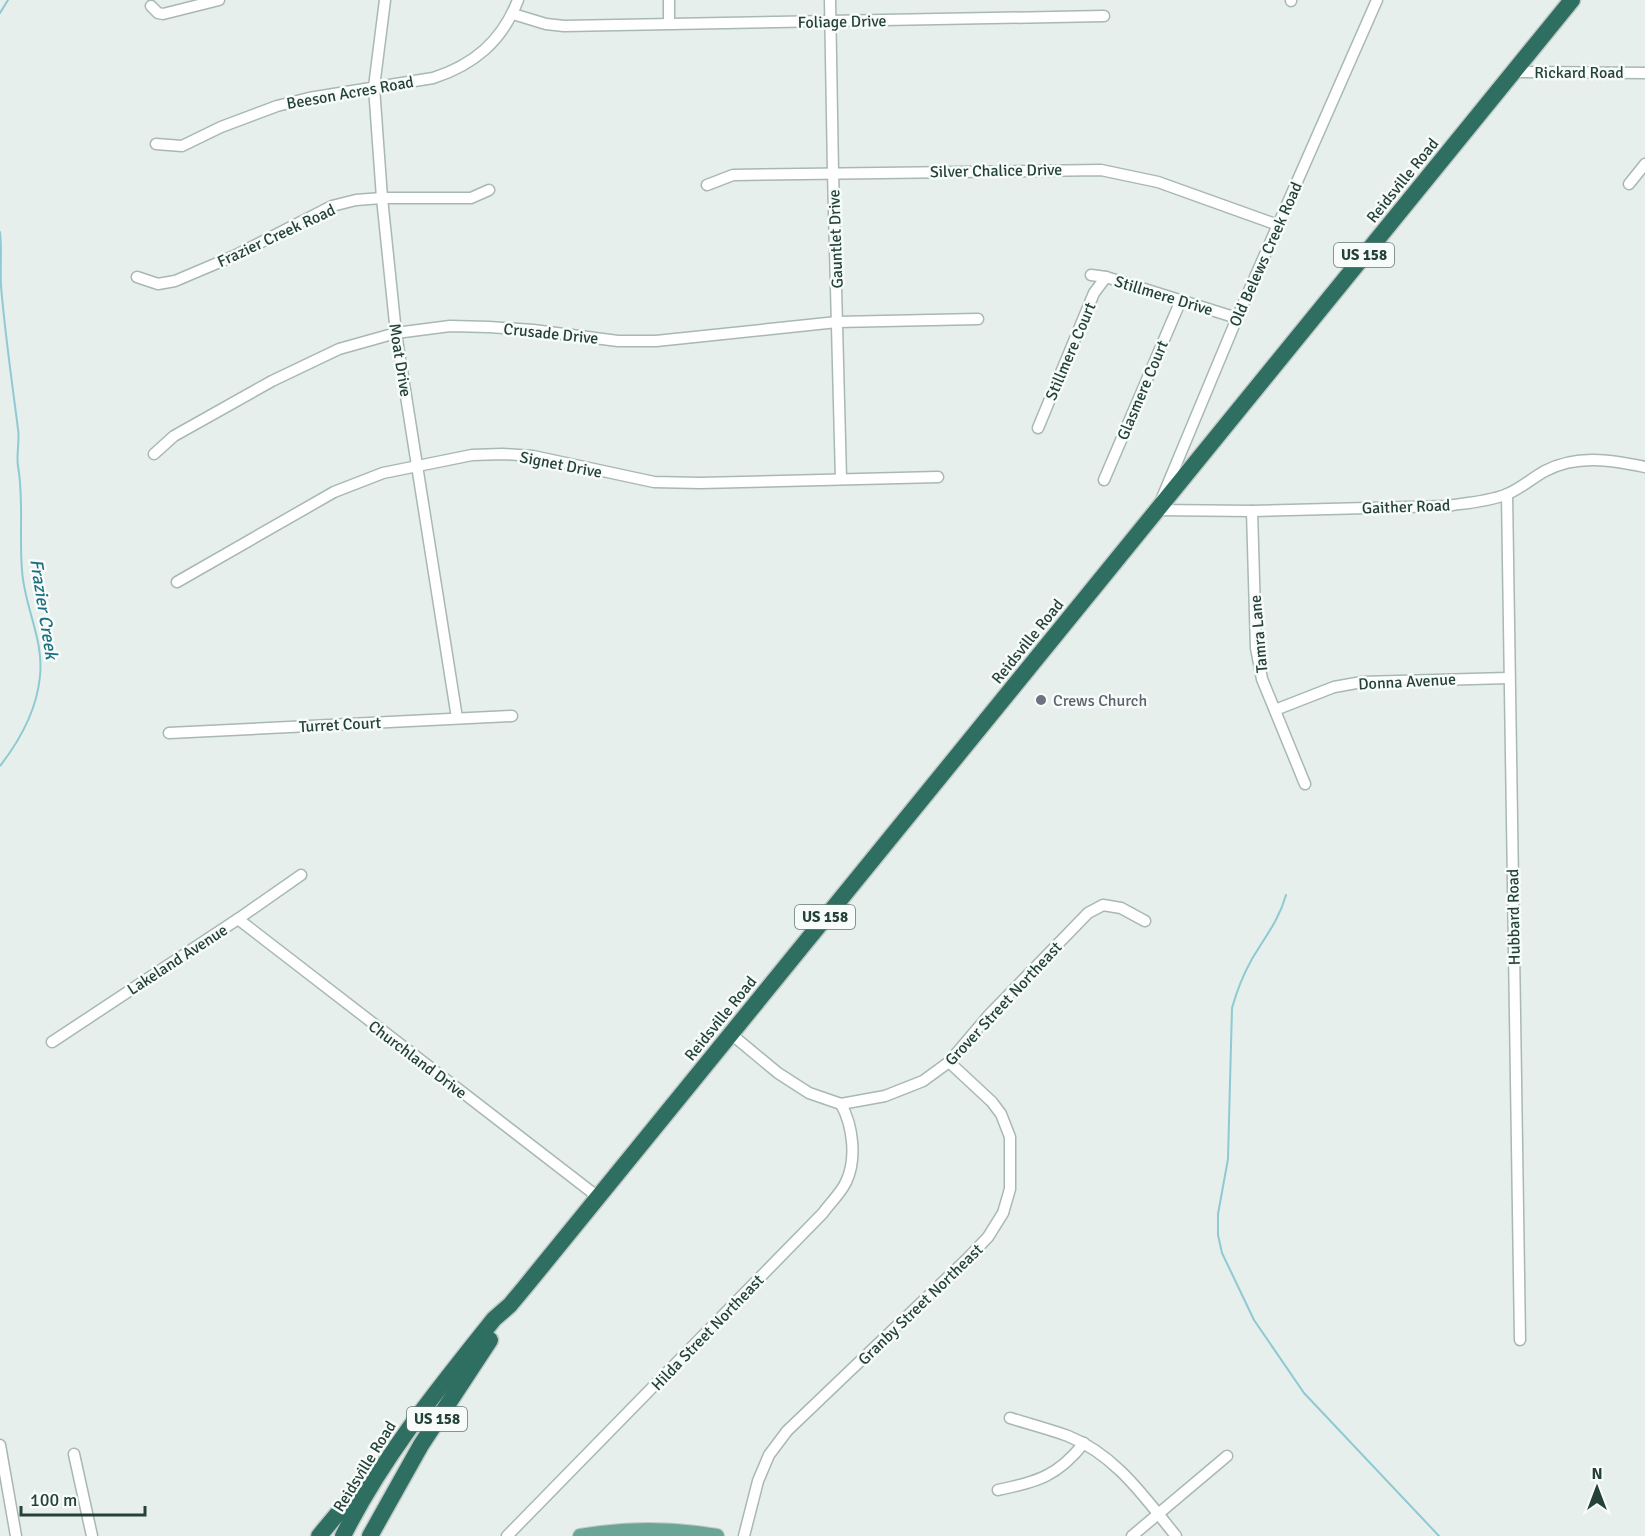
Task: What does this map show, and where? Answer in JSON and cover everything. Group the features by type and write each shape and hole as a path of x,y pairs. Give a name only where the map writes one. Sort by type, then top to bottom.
{"highway":[{"name":"Reidsville Road","path":"343,1536 389,1455 494,1319 510,1305 1572,0"},
{"name":"Reidsville Road","path":"371,1535 417,1452 501,1324 510,1305"},
{"path":"319,1536 389,1455"}],"main road":[{"path":"580,1536 676,1530 717,1536"}],"street":[{"path":"151,6 158,13 163,14 219,0"},
{"name":"Moat Drive","path":"384,0 374,87 382,198 396,333 457,718"},
{"name":"Beeson Acres Road","path":"156,144 182,146 221,126 277,106 433,78 461,67 487,49 497,38 513,14 518,0"},
{"path":"669,0 669,23"},
{"name":"Gauntlet Drive","path":"830,0 841,478"},
{"name":"Old Belews Creek Road","path":"1157,510 1237,318 1377,0"},
{"name":"Foliage Drive","path":"513,14 546,24 581,26 1104,16"},
{"name":"Rickard Road","path":"1514,72 1645,73"},
{"path":"1629,184 1645,164"},
{"name":"Silver Chalice Drive","path":"707,185 733,175 1101,170 1158,182 1278,225"},
{"name":"Frazier Creek Road","path":"137,277 158,284 175,281 234,256 332,206 356,200 471,198 489,190"},
{"name":"Stillmere Drive","path":"1091,275 1106,277 1237,318"},
{"name":"Stillmere Court","path":"1038,428 1094,293 1106,277"},
{"name":"Glasmere Court","path":"1104,480 1180,300"},
{"name":"Crusade Drive","path":"154,454 174,436 272,381 339,349 396,333 450,326 489,327 618,341 656,341 837,322 978,319"},
{"name":"Signet Drive","path":"177,582 334,492 383,473 472,455 533,456 654,482 700,483 938,477"},
{"name":"Gaither Road","path":"1157,510 1252,511 1446,506 1507,494 1546,470 1566,462 1587,459 1614,460 1645,467"},
{"name":"Hubbard Road","path":"1507,494 1508,678 1520,1340"},
{"name":"Tamra Lane","path":"1252,511 1256,648 1262,679 1305,784"},
{"name":"Donna Avenue","path":"1275,710 1334,687 1362,681 1508,678"},
{"name":"Turret Court","path":"169,733 512,716"},
{"name":"Lakeland Avenue","path":"52,1042 301,875"},
{"name":"Grover Street Northeast","path":"841,1104 885,1096 923,1081 949,1062 989,1015 1088,913 1103,905 1112,906 1121,908 1145,921"},
{"name":"Churchland Drive","path":"238,919 598,1197"},
{"path":"731,1034 778,1073 806,1091 841,1104"},
{"name":"Granby Street Northeast","path":"744,1536 758,1481 769,1455 787,1431 968,1258 988,1237 1003,1213 1010,1189 1010,1137 1001,1114 992,1101 949,1062"},
{"name":"Hilda Street Northeast","path":"507,1536 823,1213 845,1183 852,1162 849,1119 841,1104"},
{"path":"1010,1419 1068,1436 1084,1443 1110,1460 1176,1536"},
{"path":"998,1490 1034,1482 1048,1475 1068,1462 1084,1443"},
{"path":"0,1445 16,1536"},
{"path":"74,1454 92,1536"},
{"path":"1132,1536 1227,1456"}],"waterway":[{"name":"Frazier Creek","path":"0,13 8,0"},
{"name":"Frazier Creek","path":"0,232 3,304 18,434 22,570 26,597 37,636 40,662 40,676 32,712 15,745 0,766"},
{"path":"1286,895 1276,920 1246,971 1232,1008 1228,1159 1218,1214 1218,1235 1222,1253 1254,1320 1304,1393 1439,1536"}],"place":[{"name":"Crews Church","path":"1041,700"}]}
